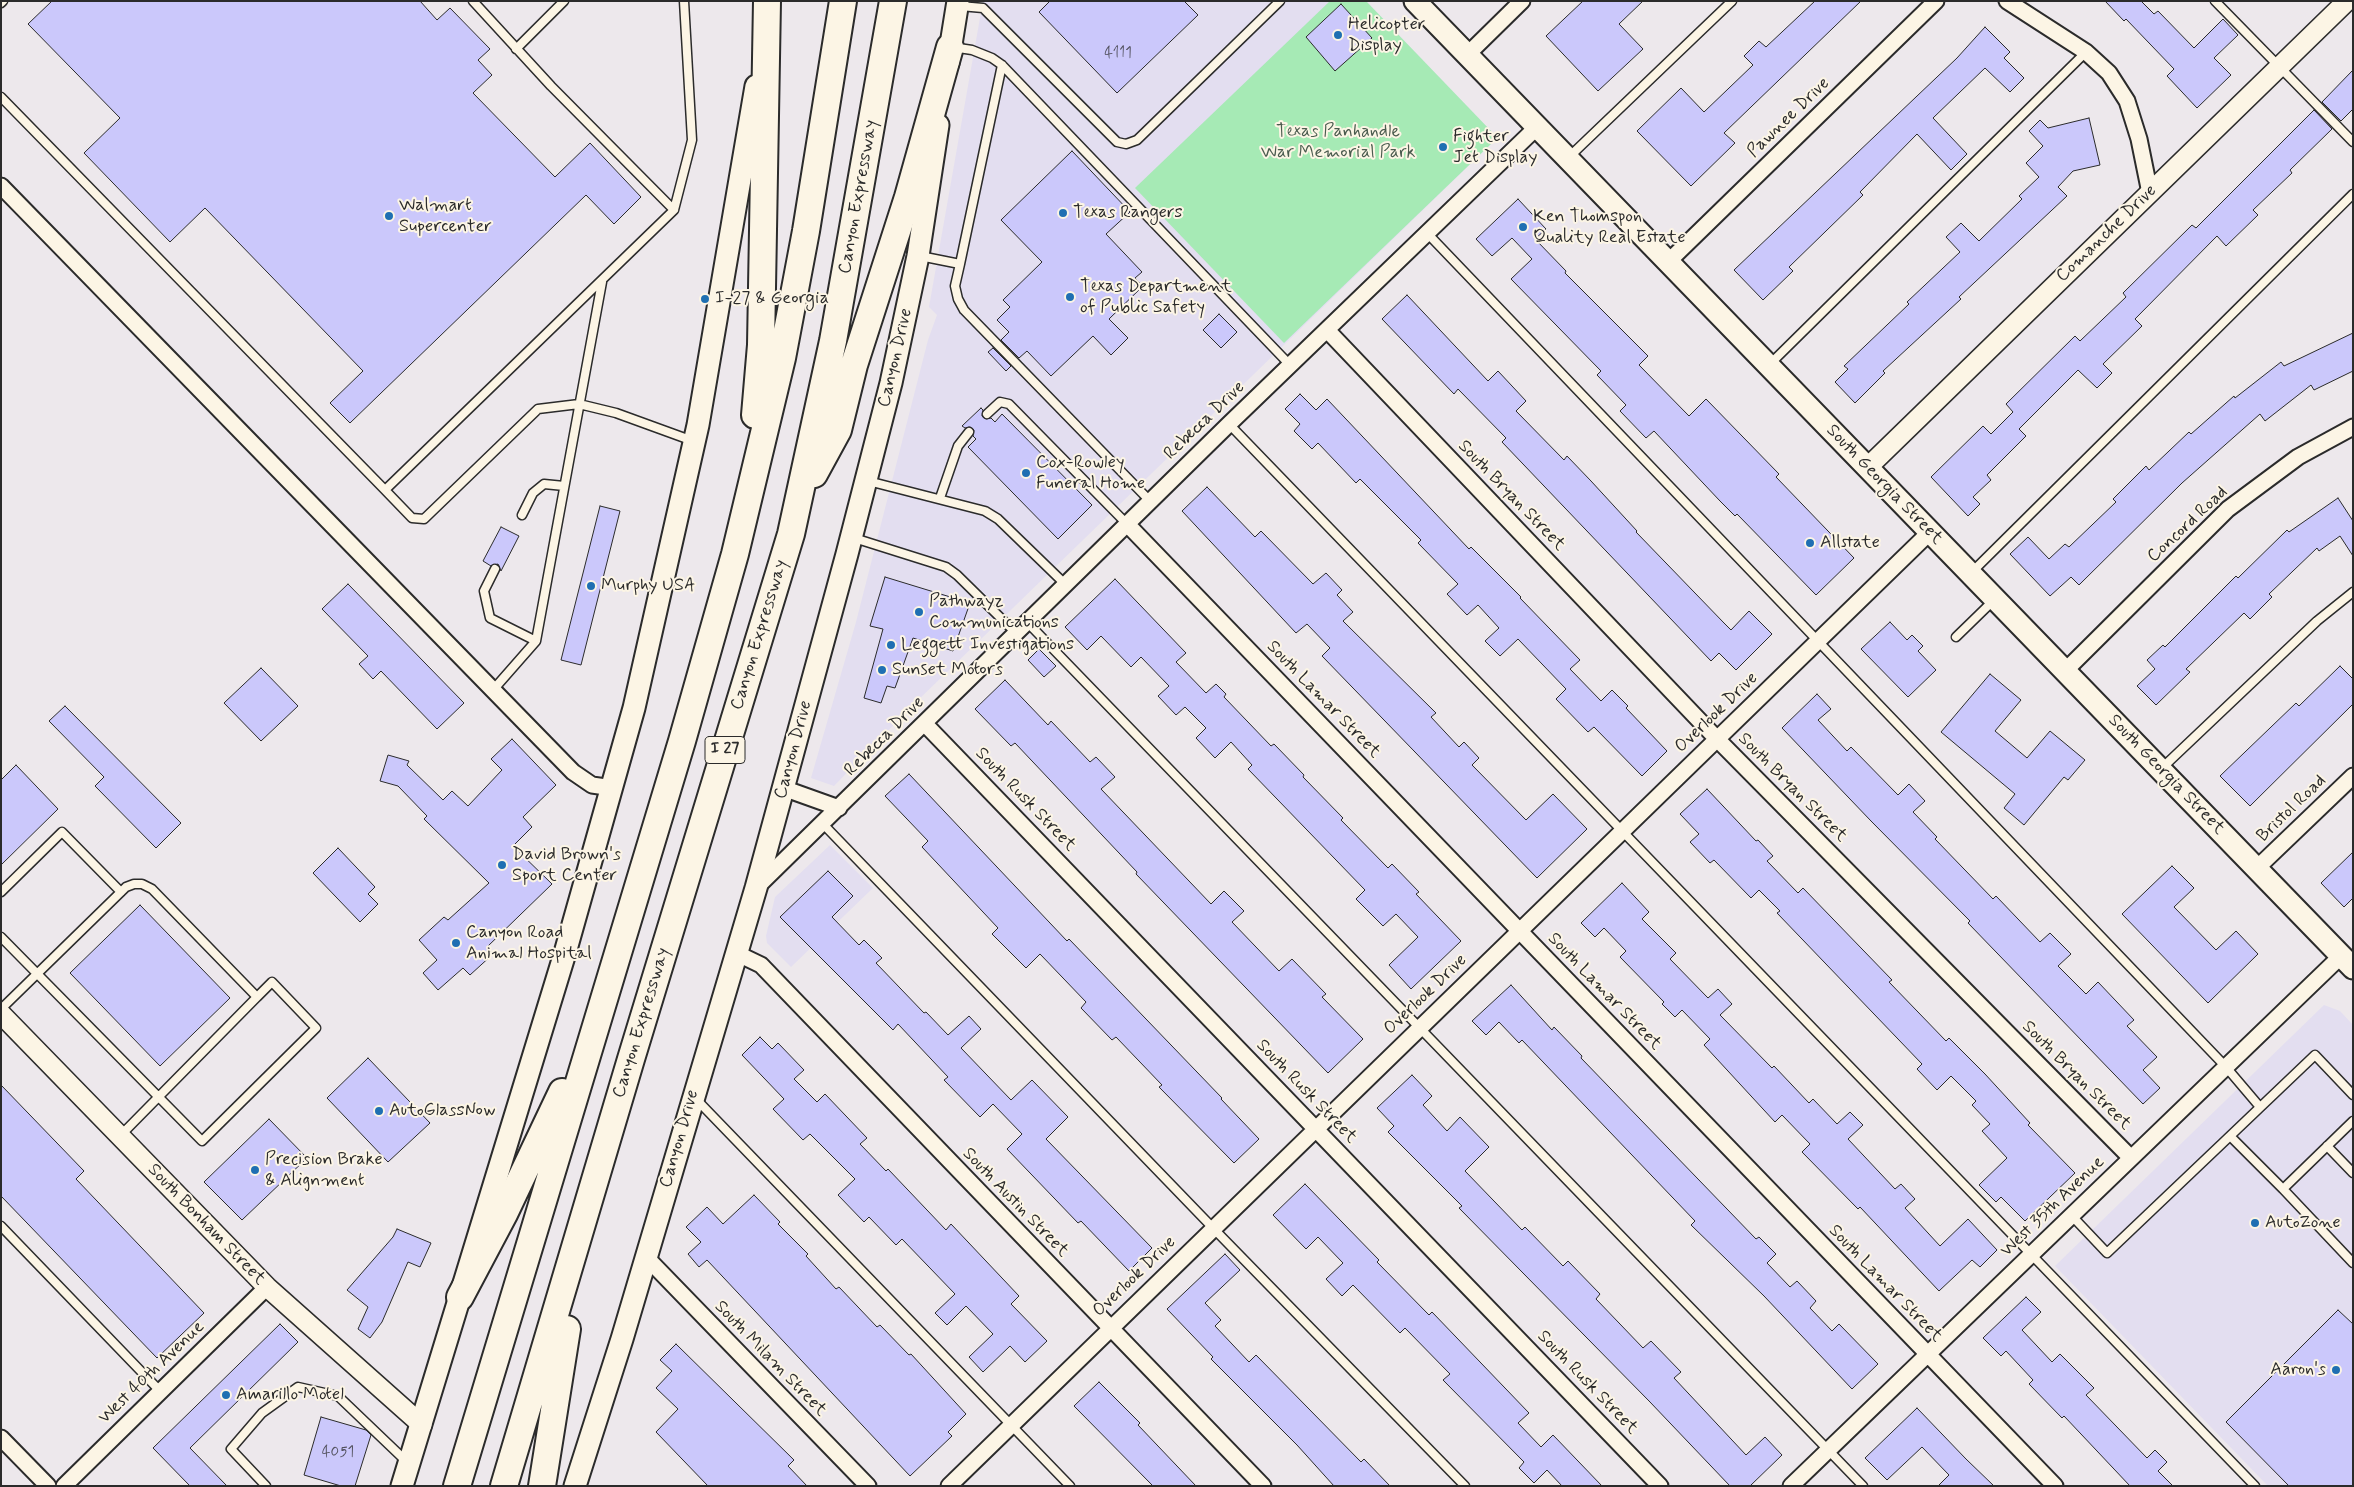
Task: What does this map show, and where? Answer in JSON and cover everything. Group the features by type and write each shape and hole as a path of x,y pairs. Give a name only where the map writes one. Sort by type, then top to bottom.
{"highway":[{"path":"748,502 761,345 767,1"},
{"name":"I 27","path":"456,1486 682,741 736,554 786,339 806,231 843,1"},
{"name":"Canyon Expressway","path":"504,1486 800,499 833,341 893,1"},
{"path":"800,499 838,430 854,365 908,197 950,46"},
{"path":"460,1297 504,1214 599,1015"},
{"path":"542,1486 552,1411 592,1192"}],"main road":[{"path":"402,1486 613,788 658,610 695,442 753,108 767,1"},
{"name":"South Georgia Street","path":"1415,1 2347,962"},
{"name":"Canyon Drive","path":"575,1486 646,1258 756,888 852,538 891,383 918,256 958,4"}],"street":[{"path":"1467,55 1522,1"},
{"name":"Pawnee Drive","path":"1668,262 1936,1"},
{"path":"2007,1 2086,52 2109,73 2127,101 2139,139 2150,193"},
{"name":"Comanche Drive","path":"1868,468 2347,1"},
{"name":"Rebecca Drive","path":"756,888 1229,424 1537,127"},
{"path":"1,186 573,772 592,784 613,788"},
{"name":"South Bryan Street","path":"1327,330 1717,739 2131,1158"},
{"name":"Concord Road","path":"2065,671 2228,509 2298,457 2353,428"},
{"name":"South Lamar Street","path":"1127,524 2054,1486"},
{"name":"Overlook Drive","path":"949,1486 1010,1424 1930,532"},
{"name":"South Rusk Street","path":"925,724 1660,1486"},
{"name":"Bristol Road","path":"2256,869 2353,776"},
{"path":"783,788 839,808"},
{"name":"South Austin Street","path":"736,953 761,965 1263,1486"},
{"name":"West 35th Avenue","path":"1791,1486 2226,1067 2347,962"},
{"name":"South Bonham Street","path":"1,1014 267,1287 422,1425"},
{"name":"South Milam Street","path":"646,1258 868,1486"},
{"name":"West 40th Avenue","path":"64,1486 267,1287"},
{"path":"1,1438 48,1486"}],"lane":[{"path":"516,49 564,1"},
{"path":"386,490 674,210 692,140 684,1"},
{"path":"983,8 990,1"},
{"path":"958,4 983,8 1117,142 1126,144 1137,140 1280,1"},
{"path":"1568,158 1732,1"},
{"path":"2215,1 2353,142"},
{"path":"479,3 516,49 674,210"},
{"path":"950,46 972,50 992,58 1002,66 1290,365"},
{"path":"1768,366 2086,52"},
{"path":"1002,66 955,286 958,299 964,310 1150,501"},
{"path":"1,97 412,518 424,519 538,409 579,404 616,413 695,442"},
{"path":"1970,574 2353,194"},
{"path":"1427,233 2226,1067 2260,1107"},
{"path":"918,256 960,264"},
{"path":"492,690 536,641 602,282"},
{"path":"987,414 1000,402 1009,404 1127,524"},
{"path":"1229,424 2255,1486"},
{"path":"940,498 958,446 969,432"},
{"path":"866,481 940,498 985,511 998,519 1065,584"},
{"path":"522,515 533,493 544,484 564,486"},
{"path":"852,538 946,567 957,575 1016,633"},
{"path":"495,568 484,591 490,618 536,641"},
{"path":"2161,770 2317,621 2353,592"},
{"path":"1956,637 1995,599"},
{"path":"1027,622 1863,1486"},
{"path":"823,824 1465,1486"},
{"path":"1,892 62,832 121,892"},
{"path":"1,1009 121,892 134,884 142,884 152,889 257,997"},
{"path":"1,937 38,974 159,1097 202,1141 316,1028 272,982 159,1097 120,1136"},
{"path":"2072,1216 2107,1252 2315,1055 2353,1095"},
{"path":"693,1096 1070,1486"},
{"path":"2283,1189 2353,1121"},
{"path":"2230,1136 2353,1263"},
{"path":"2327,1146 2353,1173"},
{"path":"1,1226 160,1391"},
{"path":"266,1486 231,1448 262,1414 298,1387 338,1396 409,1464"}],"shaded area":[{"path":"983,1 1366,1 1492,132 1491,144 913,705 834,786 811,778 856,622 928,340 937,315 929,307"},
{"path":"830,845 873,888 791,967 767,943 766,936 775,897"},
{"path":"2324,1005 2340,1011 2353,1025 2353,1486 2268,1486 2055,1266"}],"green space":[{"name":"Texas Panhandle War Memorial Park","path":"1330,1 1366,1 1492,132 1491,144 1284,343 1135,188"}],"building":[{"name":"Walmart Supercenter","path":"52,1 420,1 437,20 450,8 490,49 478,60 492,75 473,93 555,177 590,143 641,197 614,224 586,195 350,423 330,403 363,371 205,208 170,242 84,153 120,118 28,24"},
{"path":"1050,1 1184,1 1198,15 1117,93 1039,12"},
{"path":"1583,1 1643,1 1619,24 1643,49 1598,91 1546,36"},
{"path":"1815,1 1861,1 1724,133 1735,143 1691,186 1637,131 1681,88 1704,112 1753,65 1744,56 1759,41 1766,47"},
{"path":"2105,1 2141,1 2154,14 2158,11 2194,48 2223,19 2238,35 2214,58 2231,75 2197,108 2167,76 2174,69 2126,19 2124,21"},
{"path":"1341,4 1372,38 1335,71 1306,37"},
{"path":"1985,27 2010,52 2004,58 2024,78 2010,92 1985,68 1933,118 1967,154 1951,170 1917,134 1860,192 1863,195 1789,267 1793,271 1763,300 1734,270 1957,58"},
{"path":"2353,70 2353,109 2341,121 2322,102"},
{"path":"2314,110 2332,129 2290,170 2292,173 2253,210 2258,215 2226,246 2217,236 2135,319 2142,326 2103,364 2112,373 2097,388 2078,370 2019,429 2026,436 1987,475 1991,480 1973,497 1980,504 1968,516 1931,477 1983,426 1991,434 2013,412 2006,404 2075,336 2080,341 2126,297 2123,293 2192,225 2196,228"},
{"path":"2089,118 2100,165 2073,171 2058,187 2067,196 1959,297 1961,299 1883,371 1885,373 1855,403 1835,382 1848,369 1844,366 1960,252 1946,237 1961,223 1979,241 2022,199 2019,196 2039,177 2026,163 2043,146 2029,131 2040,120 2048,128"},
{"path":"1072,151 1130,212 1106,234 1142,272 1135,278 1143,286 1109,319 1128,338 1111,355 1093,336 1051,376 1027,351 1019,358 1001,340 1009,332 997,320 1010,307 1003,300 1042,262 1001,220"},
{"path":"1518,199 1546,229 1535,239 1566,271 1565,273 1648,356 1639,365 1689,416 1706,399 1779,474 1776,477 1854,558 1816,595 1737,514 1735,516 1720,501 1654,431 1646,438 1620,411 1626,405 1597,375 1601,371 1511,279 1532,259 1512,238 1492,256 1476,239"},
{"path":"1407,295 1488,381 1498,371 1526,401 1516,411 1564,460 1567,456 1636,532 1731,630 1749,611 1772,634 1736,670 1719,653 1711,661 1502,442 1506,438 1458,389 1454,394 1382,319"},
{"path":"1219,314 1237,332 1221,348 1203,330"},
{"path":"2353,333 2353,371 2314,390 2311,385 2265,421 2260,414 2182,483 2079,585 2071,577 2050,596 2010,554 2028,537 2049,559 2065,544 2069,547 2116,502 2113,499 2146,466 2149,470 2189,432 2191,434 2234,396 2235,398 2281,362 2284,366"},
{"path":"993,348 1011,366 1006,371 988,352"},
{"path":"1300,394 1316,410 1327,399 1469,549 1471,547 1580,660 1570,669 1601,701 1612,690 1628,706 1626,708 1667,751 1642,776 1594,727 1588,732 1556,699 1566,689 1518,639 1500,656 1485,641 1499,628 1478,605 1467,615 1447,594 1458,584 1418,543 1421,540 1360,479 1356,483 1318,443 1312,449 1294,431 1300,424 1285,409"},
{"path":"981,408 983,410 982,416 986,419 991,418 995,422 1002,414 1092,505 1058,539 968,447 976,439 973,436 974,430 970,427 965,428 962,426"},
{"path":"1207,487 1255,537 1261,531 1313,584 1326,573 1342,590 1337,595 1353,612 1343,621 1436,713 1431,717 1459,747 1464,742 1479,758 1472,765 1526,820 1553,794 1587,829 1537,878 1322,656 1330,648 1307,624 1296,633 1182,511"},
{"path":"2338,498 2353,521 2353,556 2340,536 2319,551 2317,548 2269,594 2272,597 2250,619 2244,613 2186,669 2190,672 2156,705 2137,686 2155,669 2147,660 2163,645 2165,647 2236,576 2238,578 2287,530 2289,532"},
{"name":"Murphy USA","path":"600,506 620,511 581,665 561,660"},
{"path":"501,527 519,536 501,571 498,564 491,566 483,561"},
{"path":"885,577 970,603 953,651 913,638 895,688 887,686 881,703 864,698 883,629 870,626"},
{"path":"1115,579 1186,653 1176,662 1206,693 1216,684 1226,694 1224,697 1271,746 1274,744 1304,775 1303,777 1343,818 1341,820 1388,868 1392,864 1419,892 1416,894 1461,941 1411,989 1389,965 1418,937 1396,914 1383,926 1356,899 1365,890 1248,769 1252,765 1231,742 1215,758 1196,738 1206,728 1185,707 1176,715 1158,696 1169,686 1141,657 1131,667 1101,636 1087,650 1065,627"},
{"path":"348,584 464,703 437,729 381,671 373,679 359,664 368,656 322,609"},
{"path":"1890,622 1907,640 1912,635 1923,646 1918,651 1936,670 1908,697 1861,649"},
{"path":"1039,649 1056,666 1044,677 1028,660"},
{"path":"2340,666 2353,679 2353,704 2250,806 2220,776 2296,703 2299,706"},
{"path":"261,668 298,706 261,741 224,703"},
{"path":"1990,674 2021,700 1995,731 2027,758 2050,731 2085,760 2068,780 2064,777 2024,825 2004,808 2015,794 1941,732"},
{"path":"1005,680 1048,725 1051,721 1090,762 1096,757 1115,777 1101,789 1211,904 1224,891 1244,911 1232,922 1279,971 1292,959 1326,994 1322,997 1363,1039 1328,1073 1136,874 1137,872 1015,743 1011,746 975,709"},
{"path":"1817,694 1831,709 1818,720 1847,751 1851,747 1898,795 1909,784 1925,801 1913,812 1937,837 1935,839 1993,899 1996,896 2040,942 2050,933 2071,954 2058,966 2086,994 2098,982 2134,1020 2127,1026 2157,1057 2143,1070 2160,1088 2143,1104 1968,923 1970,921 1782,728"},
{"path":"65,706 181,823 156,848 95,786 104,777 49,721"},
{"path":"512,739 556,785 523,817 532,827 513,846 552,884 487,947 493,954 470,975 463,968 438,990 423,973 437,960 419,940 444,917 448,920 489,883 424,819 427,816 398,786 380,781 388,755 409,761 407,765 443,800 452,791 468,806 502,770 491,759"},
{"path":"16,765 58,809 1,865 1,780"},
{"path":"909,774 1067,941 1069,939 1222,1098 1259,1139 1234,1163 1159,1087 1162,1085 1116,1037 1112,1040 1081,1008 1086,1002 1040,954 1026,968 992,934 998,928 922,847 928,841 885,796"},
{"path":"1707,789 1756,841 1758,840 1773,856 1767,861 1798,893 1803,888 1892,980 1889,982 1946,1041 1949,1038 1985,1074 2030,1123 2028,1125 2075,1173 2025,1221 2001,1197 1996,1202 1979,1185 2007,1158 1982,1131 1990,1124 1972,1105 1976,1101 1951,1076 1937,1090 1917,1069 1922,1064 1777,913 1780,911 1759,890 1751,898 1714,860 1710,863 1690,842 1699,834 1680,814"},
{"path":"338,848 375,887 368,894 378,904 360,922 313,873"},
{"path":"2353,852 2353,898 2344,907 2321,883"},
{"path":"2172,866 2194,888 2174,907 2216,950 2236,931 2258,954 2208,1003 2122,914"},
{"path":"828,871 853,896 832,917 859,945 864,940 882,958 876,963 924,1013 926,1012 948,1035 969,1016 981,1029 961,1048 1011,1100 1032,1080 1068,1117 1046,1139 1152,1248 1129,1271 1081,1221 1078,1223 1007,1149 1022,1134 993,1104 980,1117 944,1080 948,1077 898,1024 893,1030 780,917"},
{"path":"1622,883 1649,912 1642,919 1676,953 1670,959 1708,998 1718,989 1732,1004 1720,1015 1772,1068 1774,1066 1809,1103 1813,1099 1837,1124 1850,1112 1863,1125 1848,1139 1895,1189 1901,1184 1915,1199 1905,1208 1940,1246 1968,1219 1997,1250 1980,1267 1972,1260 1939,1291 1860,1207 1858,1209 1802,1152 1810,1144 1782,1115 1775,1122 1704,1045 1710,1039 1682,1010 1675,1017 1662,1004 1664,1002 1620,957 1626,951 1604,928 1595,937 1581,923"},
{"path":"140,905 230,998 160,1066 70,973"},
{"path":"1511,985 1552,1030 1554,1027 1582,1056 1581,1058 1756,1239 1759,1237 1776,1254 1767,1263 1790,1287 1797,1281 1816,1301 1810,1308 1832,1331 1839,1324 1878,1364 1852,1389 1764,1296 1691,1225 1695,1221 1522,1040 1519,1043 1499,1022 1486,1035 1472,1021"},
{"path":"760,1037 772,1049 778,1043 804,1070 794,1079 817,1102 825,1094 867,1138 860,1144 886,1171 888,1169 946,1230 951,1224 1019,1296 1011,1304 1047,1341 1025,1362 1010,1346 983,1372 969,1357 993,1334 966,1306 947,1325 935,1313 955,1294 902,1239 896,1245 869,1217 864,1222 838,1195 855,1179 810,1134 803,1140 773,1109 784,1099 742,1055"},
{"path":"368,1058 430,1123 388,1162 327,1098"},
{"path":"1412,1075 1432,1096 1423,1105 1447,1131 1460,1117 1489,1147 1465,1171 1522,1230 1525,1227 1563,1266 1568,1261 1600,1294 1596,1299 1643,1348 1651,1341 1681,1372 1674,1378 1746,1455 1765,1437 1782,1455 1750,1486 1730,1486 1459,1208 1462,1206 1388,1132 1394,1126 1377,1108"},
{"path":"1,1085 84,1171 76,1179 204,1313 157,1358 1,1196"},
{"name":"Precision Brake & Alignment","path":"269,1119 307,1158 242,1220 204,1182"},
{"path":"1305,1184 1379,1260 1377,1262 1429,1315 1432,1312 1529,1413 1518,1423 1541,1447 1553,1435 1602,1486 1562,1486 1547,1470 1534,1483 1519,1468 1524,1462 1443,1380 1450,1374 1405,1328 1400,1333 1353,1285 1342,1296 1326,1279 1343,1263 1318,1237 1306,1249 1273,1215"},
{"path":"754,1195 780,1222 778,1224 808,1254 806,1256 836,1289 839,1287 877,1327 880,1325 909,1355 911,1354 966,1414 948,1432 952,1436 910,1476 707,1260 699,1267 688,1254 701,1242 686,1227 707,1207 723,1224"},
{"path":"397,1229 431,1243 420,1267 408,1262 382,1322 370,1338 358,1329 368,1307 347,1290 393,1237"},
{"path":"1225,1254 1240,1270 1205,1303 1221,1320 1215,1326 1249,1362 1256,1355 1361,1462 1364,1459 1390,1486 1334,1486 1297,1445 1211,1359 1213,1357 1167,1309"},
{"path":"2026,1297 2041,1312 2022,1330 2052,1362 2060,1354 2094,1388 2086,1395 2147,1458 2155,1450 2167,1462 2158,1471 2173,1486 2130,1486 2064,1416 2062,1418 2029,1384 2033,1380 2006,1351 2001,1356 1983,1338"},
{"path":"2338,1310 2353,1324 2353,1486 2289,1486 2226,1422"},
{"name":"Amarillo Motel","path":"280,1324 298,1342 190,1448 227,1486 190,1486 153,1448"},
{"path":"676,1344 794,1460 788,1466 807,1486 708,1486 656,1432 678,1409 656,1388 672,1371 660,1360"},
{"path":"1099,1382 1140,1423 1138,1425 1196,1486 1153,1486 1074,1406"},
{"path":"1917,1408 1994,1486 1938,1486 1949,1475 1922,1447 1887,1480 1865,1458"},
{"name":"Amarillo Motel","path":"321,1417 366,1430 371,1435 355,1486 341,1486 304,1475"}],"place":[{"name":"Helicopter Display","path":"1338,35"},
{"name":"Fighter Jet Display","path":"1443,147"},
{"name":"Texas Rangers","path":"1063,213"},
{"name":"Walmart Supercenter","path":"389,216"},
{"name":"Ken Thomspon Quality Real Estate","path":"1523,227"},
{"name":"Texas Department of Public Safety","path":"1070,297"},
{"name":"I-27 & Georgia","path":"705,299"},
{"name":"Cox-Rowley Funeral Home","path":"1026,473"},
{"name":"Allstate","path":"1810,543"},
{"name":"Murphy USA","path":"591,586"},
{"name":"Pathwayz Communications","path":"919,612"},
{"name":"Leggett Investigations","path":"891,645"},
{"name":"Sunset Motors","path":"882,670"},
{"name":"David Brown's Sport Center","path":"502,865"},
{"name":"Canyon Road Animal Hospital","path":"456,943"},
{"name":"AutoGlassNow","path":"379,1111"},
{"name":"Precision Brake & Alignment","path":"255,1170"},
{"name":"AutoZone","path":"2255,1223"},
{"name":"Aaron's","path":"2336,1370"},
{"name":"Amarillo Motel","path":"226,1395"}]}
